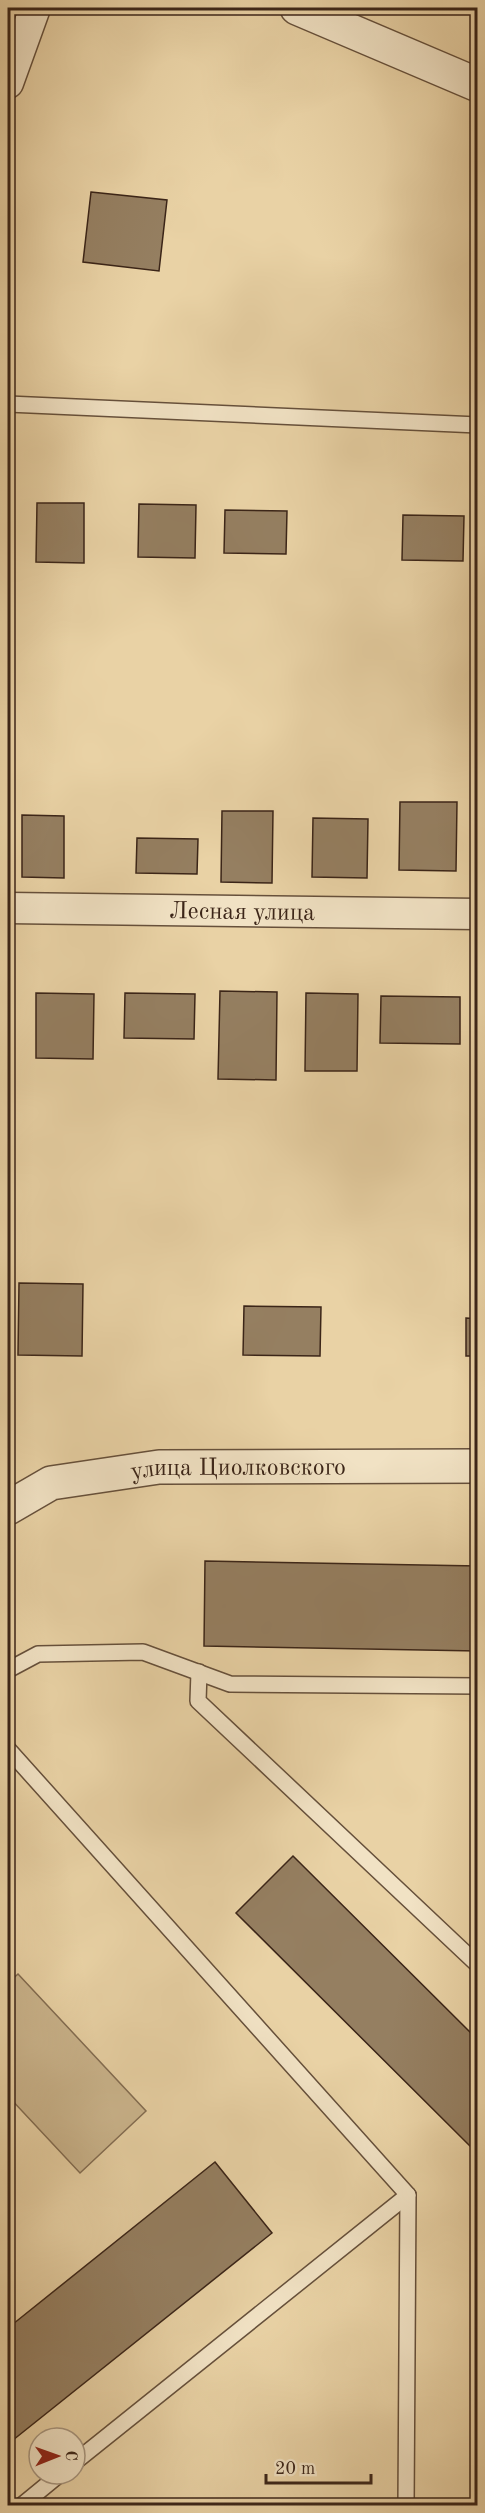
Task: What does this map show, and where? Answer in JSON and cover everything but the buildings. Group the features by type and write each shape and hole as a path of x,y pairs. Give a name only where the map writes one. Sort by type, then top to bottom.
{"street":[{"path":"8,83 35,8"},
{"path":"297,8 477,85"},
{"name":"Лесная улица","path":"8,908 477,914"},
{"name":"улица Циолковского","path":"8,1508 51,1483 159,1467 477,1466"}],"lane":[{"path":"8,404 477,424"},
{"path":"8,1670 38,1654 143,1652 230,1684 477,1686"},
{"path":"199,1672 198,1701 477,1965"},
{"path":"8,1749 408,2194 406,2505"},
{"path":"87,2452 408,2194"},
{"path":"21,2505 45,2486"}],"shaded area":[{"path":"18,1974 146,2111 80,2173 8,2096 8,1983"}]}
